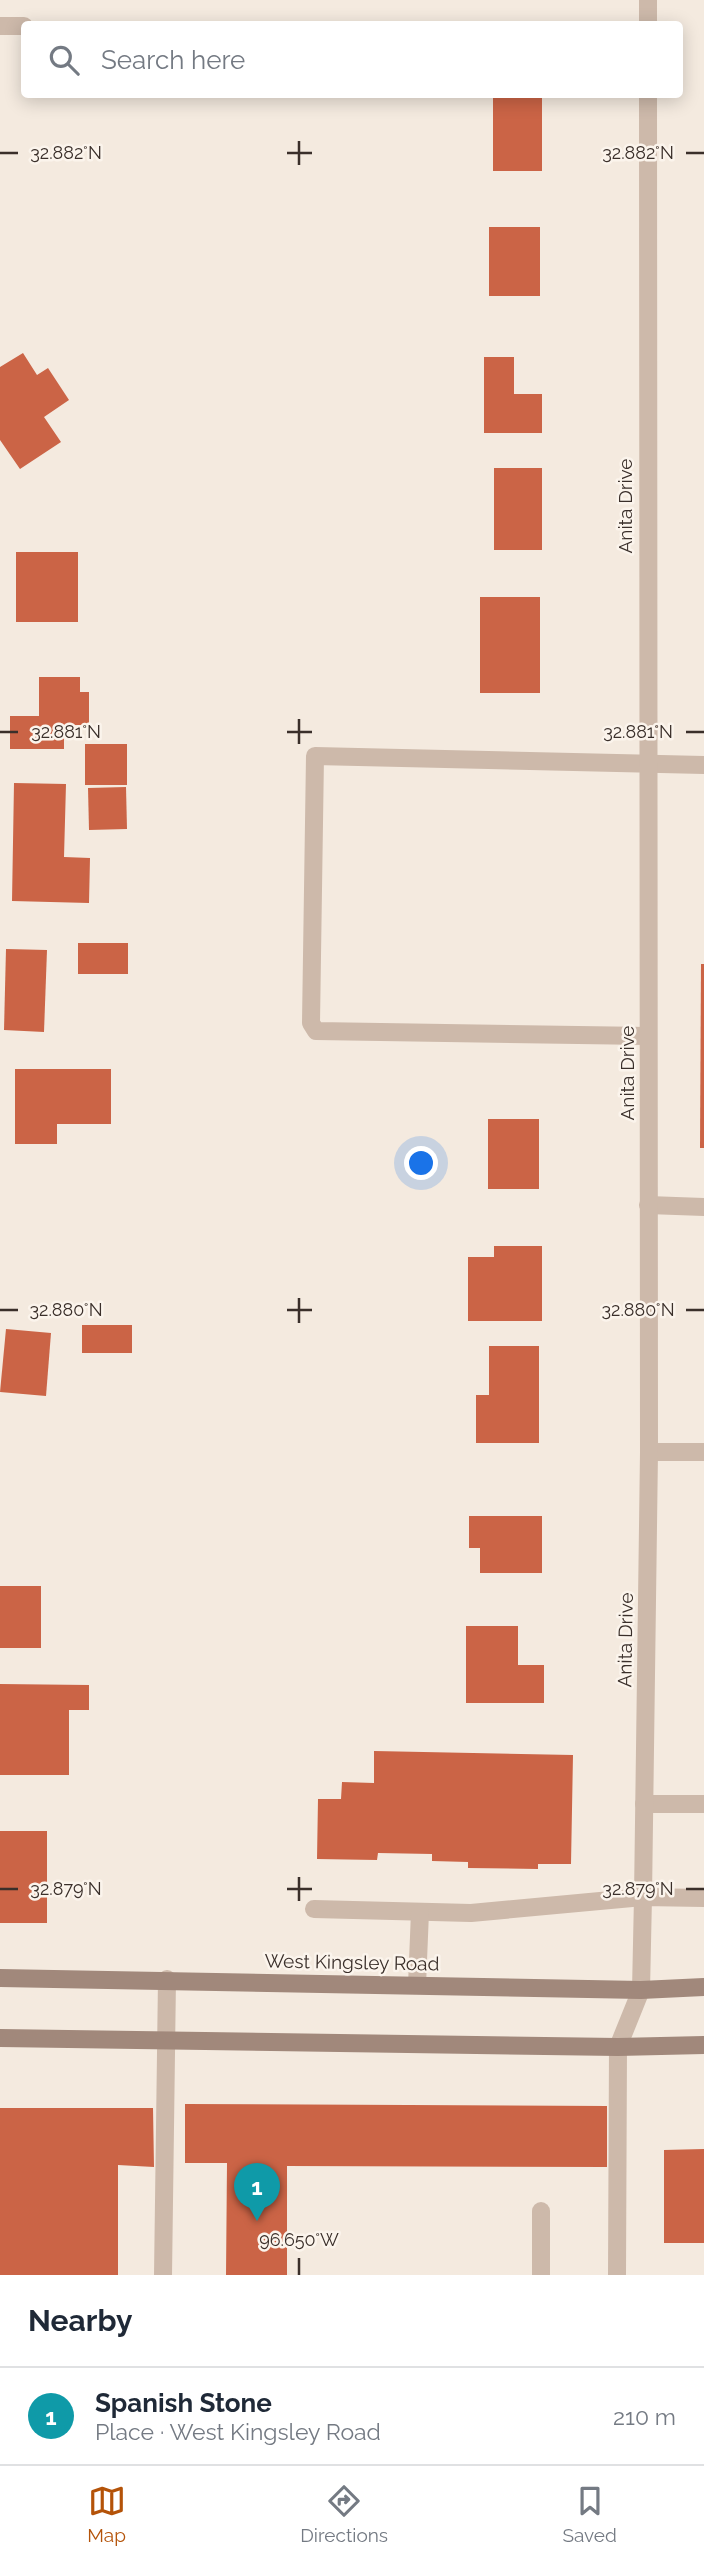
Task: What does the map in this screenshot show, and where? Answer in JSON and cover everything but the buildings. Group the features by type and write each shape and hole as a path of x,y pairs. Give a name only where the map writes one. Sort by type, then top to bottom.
{"main road":[{"name":"West Kingsley Road","path":"0,1978 167,1979 641,1990 704,1987"},
{"path":"0,2038 704,2045"}],"street":[{"path":"648,0 648,21"},
{"path":"0,26 21,26"},
{"name":"Anita Drive","path":"618,2046 641,1990 643,1897 649,1452 646,761 648,98"},
{"path":"648,1036 316,1031 311,1023 315,756 646,761 704,765"},
{"path":"648,1205 704,1207"},
{"path":"649,1452 704,1452"},
{"path":"644,1804 704,1804"},
{"path":"314,1909 471,1913 643,1897 704,1898"},
{"path":"417,1985 420,1912"},
{"path":"163,2275 167,1979"},
{"path":"617,2275 618,2046"},
{"path":"541,2211 541,2275"}],"place":[{"name":"Spanish Stone","path":"257,2221"}]}
